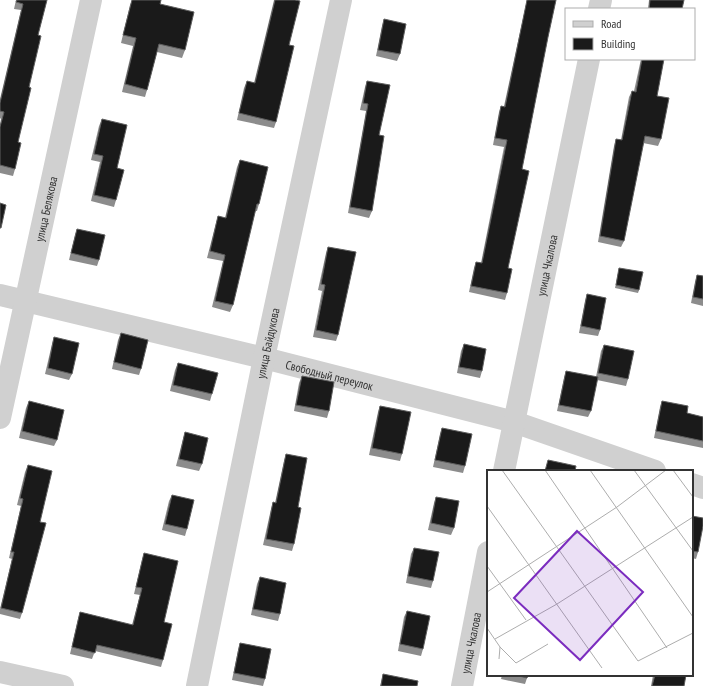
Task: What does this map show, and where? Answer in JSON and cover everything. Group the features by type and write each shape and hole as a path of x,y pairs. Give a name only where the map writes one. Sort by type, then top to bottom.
{"street":[{"name":"улица Белякова","path":"0,418 91,0"},
{"name":"улица Байдукова","path":"197,686 264,358 341,0"},
{"name":"улица Чкалова","path":"504,470 588,60"},
{"name":"Свободный переулок","path":"0,295 264,358 514,422 652,470"},
{"path":"693,484 703,488"},
{"name":"улица Чкалова","path":"462,686 487,557"},
{"path":"0,672 63,686"}],"building":[{"path":"17,0 47,0 38,35 41,36 29,87 31,88 18,142 21,143 15,169 0,165 0,127 4,112 0,111 0,103 23,4 16,2"},
{"path":"132,0 161,0 160,4 194,12 185,50 159,44 147,90 125,84 136,38 123,35"},
{"path":"275,0 300,1 289,45 294,46 276,122 239,113 247,81 255,83"},
{"path":"527,0 556,0 522,169 529,171 508,268 512,269 507,293 471,286 476,262 482,263 507,140 495,138 501,106 505,107"},
{"path":"650,0 684,0 682,8 649,8"},
{"path":"384,19 406,24 400,54 378,50"},
{"path":"642,60 664,60 657,96 669,98 661,139 645,136 624,241 600,236 616,139 622,140 632,91 636,92"},
{"path":"367,81 390,85 379,135 384,136 372,211 350,207 368,104 363,103"},
{"path":"102,119 127,125 117,168 124,170 116,200 94,195 103,156 94,154"},
{"path":"240,160 268,167 259,204 257,204 233,305 215,301 225,255 210,251 218,216 226,218"},
{"path":"0,203 6,205 1,228 0,228"},
{"path":"77,229 105,235 99,260 71,253"},
{"path":"328,247 356,252 338,335 316,330 325,285 321,284"},
{"path":"619,268 643,272 639,290 616,285"},
{"path":"697,275 703,276 703,299 693,297"},
{"path":"587,294 606,298 600,330 581,326"},
{"path":"121,333 148,340 141,369 114,362"},
{"path":"54,337 79,343 72,374 48,368"},
{"path":"464,344 486,349 482,371 459,367"},
{"path":"604,345 634,351 628,379 598,373"},
{"path":"178,363 218,373 212,394 173,385"},
{"path":"566,371 598,377 591,411 559,405"},
{"path":"302,376 334,382 329,411 296,405"},
{"path":"29,401 64,410 57,440 22,431"},
{"path":"662,401 688,406 687,413 703,417 703,441 656,431"},
{"path":"380,406 411,412 402,454 372,448"},
{"path":"442,428 472,434 465,466 435,460"},
{"path":"185,432 208,438 202,464 179,459"},
{"path":"286,454 307,458 298,507 301,508 294,544 266,539 273,502 276,503"},
{"path":"548,460 576,466 575,470 545,470"},
{"path":"28,465 52,471 40,522 46,523 22,613 1,608 14,552 11,552 23,499 20,498"},
{"path":"172,495 194,500 187,529 165,524"},
{"path":"436,497 459,501 454,528 431,523"},
{"path":"693,516 703,518 698,552 693,551"},
{"path":"414,548 439,552 433,581 408,576"},
{"path":"144,553 178,561 164,622 172,624 163,660 97,645 95,653 72,647 80,612 133,625 142,588 136,587"},
{"path":"260,577 286,583 280,614 253,609"},
{"path":"407,611 430,616 423,649 400,644"},
{"path":"240,643 271,649 265,679 234,673"},
{"path":"383,674 418,681 417,686 381,686"},
{"path":"655,676 686,676 684,686 652,686"}]}
